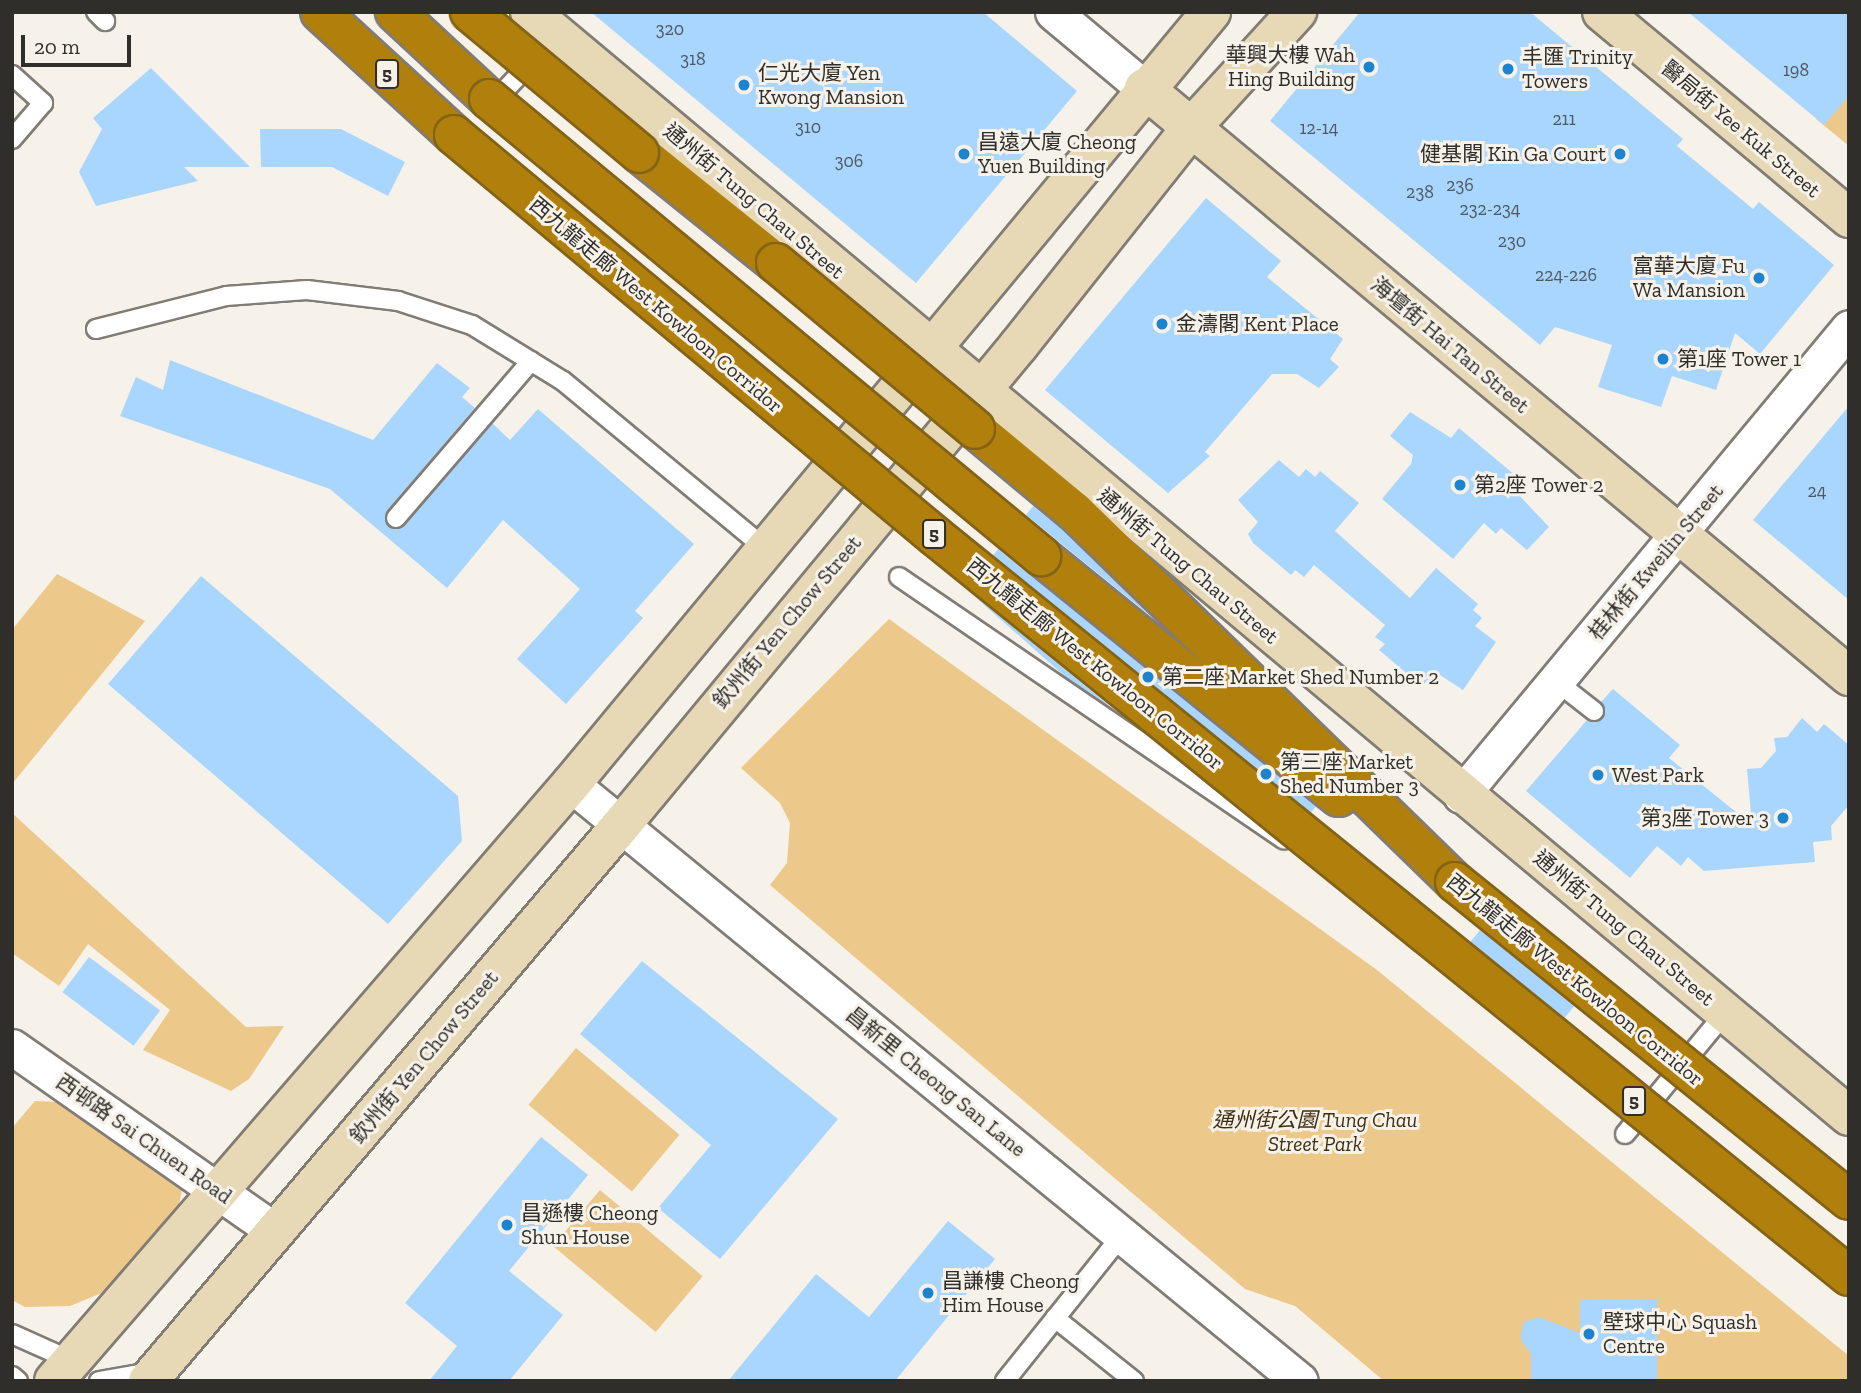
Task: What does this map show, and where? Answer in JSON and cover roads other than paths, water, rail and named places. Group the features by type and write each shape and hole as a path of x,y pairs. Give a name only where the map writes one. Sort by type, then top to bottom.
{"highway":[{"name":"西九龍走廊 West Kowloon Corridor","path":"320,12 548,216 1849,1276"},
{"name":"西九龍走廊 West Kowloon Corridor","path":"396,12 570,168 947,479 1362,816 1455,882 1849,1200"},
{"path":"470,12 1075,512 1455,882"}],"main road":[{"path":"75,1374 218,1191 571,784 931,351 1144,88 1210,12"},
{"name":"欽州街 Yen Chow Street","path":"151,1376 622,824 980,390 1190,129 1297,12"},
{"name":"醫局街 Yee Kuk Street","path":"1602,12 1849,218"},
{"name":"通州街 Tung Chau Street","path":"544,23 1461,795 1849,1116"},
{"name":"海壇街 Hai Tan Street","path":"1144,88 1678,537 1849,676"}],"street":[{"name":"海壇街 Hai Tan Street","path":"1054,12 1144,88"},
{"name":"桂林街 Kweilin Street","path":"1461,795 1849,328"},
{"name":"昌新里 Cheong San Lane","path":"571,784 1300,1381"},
{"name":"西邨路 Sai Chuen Road","path":"12,1047 276,1231"}],"lane":[{"path":"505,90 544,23"},
{"path":"12,75 43,103 12,139"},
{"path":"96,329 226,296 307,290 398,301 472,325 531,361 765,548"},
{"path":"396,518 531,361"},
{"path":"899,578 1225,803 1420,926"},
{"path":"1557,682 1594,711"},
{"path":"1625,1134 1725,1013"},
{"path":"1004,1381 1122,1235"},
{"path":"1055,1318 1134,1381"},
{"path":"12,1334 75,1374 151,1376"},
{"path":"12,1376 18,1381"}],"place":[{"name":"華興大樓 Wah Hing Building","path":"1369,67"},
{"name":"丰匯 Trinity Towers","path":"1508,69"},
{"name":"仁光大廈 Yen Kwong Mansion","path":"744,85"},
{"name":"昌遠大廈 Cheong Yuen Building","path":"964,154"},
{"name":"健基閣 Kin Ga Court","path":"1620,154"},
{"name":"富華大廈 Fu Wa Mansion","path":"1759,278"},
{"name":"金濤閣 Kent Place","path":"1162,324"},
{"name":"第1座 Tower 1","path":"1663,359"},
{"name":"第2座 Tower 2","path":"1460,485"},
{"name":"第二座 Market Shed Number 2","path":"1148,677"},
{"name":"第三座 Market Shed Number 3","path":"1266,774"},
{"name":"West Park","path":"1598,775"},
{"name":"第3座 Tower 3","path":"1783,818"},
{"name":"昌遜樓 Cheong Shun House","path":"507,1225"},
{"name":"昌謙樓 Cheong Him House","path":"928,1293"},
{"name":"壁球中心 Squash Centre","path":"1589,1334"}],"park label":[{"name":"通州街公園 Tung Chau Street Park","path":"1315,1132"}]}
